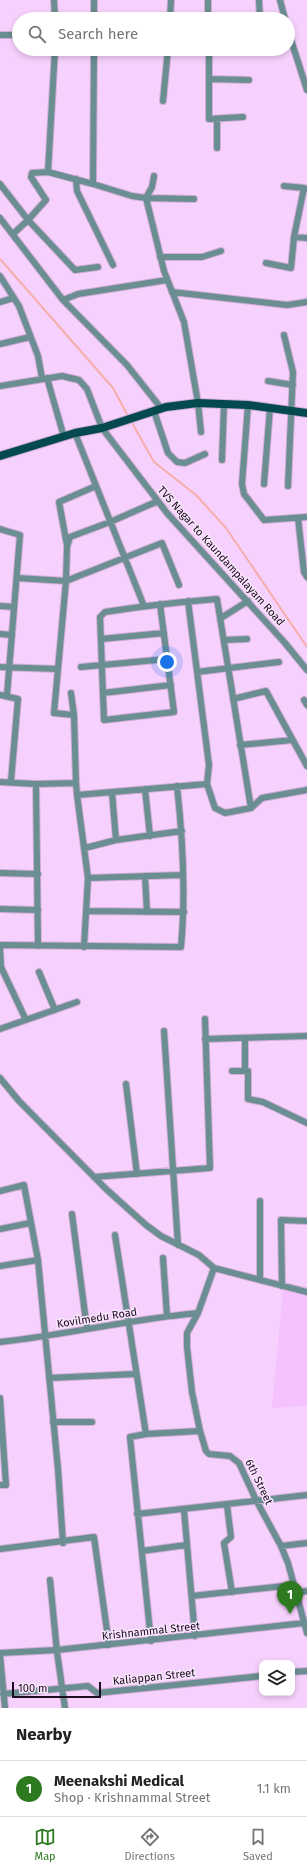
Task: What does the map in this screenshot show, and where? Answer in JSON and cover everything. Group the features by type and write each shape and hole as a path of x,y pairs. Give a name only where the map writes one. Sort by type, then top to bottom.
{"main road":[{"path":"0,456 75,433 102,428 154,411 198,403 248,405 307,413"}],"street":[{"path":"54,0 54,12"},
{"path":"94,0 94,12"},
{"path":"170,12 171,0"},
{"path":"208,0 208,12"},
{"path":"259,0 260,12"},
{"path":"280,0 283,12"},
{"path":"0,35 12,34"},
{"path":"48,172 55,56"},
{"path":"93,184 94,56"},
{"path":"163,101 167,56"},
{"path":"208,56 209,119 244,117"},
{"path":"295,56 307,90"},
{"path":"209,79 250,80"},
{"path":"217,119 217,148"},
{"path":"13,234 46,200 32,177 32,173 48,172 132,196 146,198 194,199"},
{"path":"154,176 152,187 146,198 167,280 184,322 198,403 201,432"},
{"path":"76,179 77,191 113,264"},
{"path":"0,184 28,220 75,270 98,266"},
{"path":"266,263 291,268 294,237 306,189 284,186"},
{"path":"0,218 63,300 127,365 154,411 168,453 177,462 185,463 205,454"},
{"path":"294,237 307,238"},
{"path":"160,257 202,257 221,251"},
{"path":"0,276 19,306 38,356 64,437"},
{"path":"63,300 78,294 167,280"},
{"path":"172,292 287,305 307,302"},
{"path":"0,302 14,298"},
{"path":"284,335 293,372 288,486"},
{"path":"0,344 30,337"},
{"name":"TVS Nagar to Kaundampalayam Road","path":"0,386 62,376 78,380 87,389 102,428 158,501 248,601 307,670"},
{"path":"268,381 293,385"},
{"path":"222,460 224,404"},
{"path":"248,405 242,484 244,494 264,520 307,517"},
{"path":"264,484 270,408"},
{"path":"75,433 144,606"},
{"path":"74,715 54,714 66,581 67,547 59,502 96,486"},
{"path":"67,547 70,537 110,522 158,501"},
{"path":"298,518 304,572 307,577"},
{"path":"0,529 20,535 10,669 3,695 18,699 11,782"},
{"path":"17,578 66,581 125,559 162,543 179,585"},
{"path":"160,604 174,712 104,720 101,614 105,612 144,606 160,604 188,601 217,599 250,808"},
{"path":"188,601 209,766 207,784 212,803 220,811 225,813 250,808 262,798 307,790"},
{"path":"221,618 248,601"},
{"path":"0,606 14,606"},
{"path":"101,639 164,633"},
{"path":"0,634 12,635"},
{"path":"224,640 247,639"},
{"path":"81,668 167,659"},
{"path":"197,672 279,662"},
{"path":"0,667 10,669 58,669"},
{"path":"103,693 171,685"},
{"path":"233,699 266,691 307,766"},
{"path":"71,693 74,715 77,795 88,878 84,947"},
{"path":"240,745 292,740"},
{"path":"300,754 307,751"},
{"path":"0,782 36,784 76,783"},
{"path":"36,784 38,946"},
{"path":"77,795 207,784"},
{"path":"26,1020 1,967 0,947 181,947 184,912 182,831 177,786"},
{"path":"145,789 150,836"},
{"path":"112,792 116,840"},
{"path":"85,848 116,840 182,831"},
{"path":"0,873 38,874"},
{"path":"88,878 182,875"},
{"path":"145,876 147,912"},
{"path":"0,909 38,910"},
{"path":"86,911 184,912"},
{"path":"39,972 55,1010"},
{"path":"0,1029 77,1002"},
{"path":"94,1177 210,1168 205,1019"},
{"path":"164,1031 178,1245"},
{"path":"205,1039 307,1036"},
{"path":"244,1038 245,1071 248,1071 248,1099 263,1102 307,1123"},
{"path":"232,1071 245,1071"},
{"path":"1,1081 94,1177 146,1225 178,1245 199,1255 214,1268 307,1292"},
{"path":"126,1084 137,1174"},
{"path":"0,1191 24,1185 38,1260 63,1542"},
{"path":"260,1201 260,1280"},
{"path":"72,1214 87,1329"},
{"path":"282,1286 282,1220 307,1221"},
{"path":"0,1228 30,1223"},
{"path":"114,1235 129,1323 135,1374 146,1434"},
{"path":"163,1258 167,1316"},
{"path":"0,1266 38,1260"},
{"name":"6th Street","path":"214,1268 198,1314 187,1333 192,1392 200,1432 206,1452 209,1454 230,1456 239,1463 288,1563 307,1633"},
{"name":"Kovilmedu Road","path":"0,1342 45,1337 167,1316 198,1314"},
{"path":"49,1378 135,1374"},
{"path":"0,1398 6,1485 0,1485"},
{"path":"53,1422 92,1422"},
{"path":"151,1641 130,1437 146,1434 200,1432"},
{"path":"137,1514 184,1510 256,1500 307,1495"},
{"path":"226,1505 231,1537 224,1543 232,1592"},
{"path":"184,1510 195,1636"},
{"path":"0,1549 94,1537 109,1645"},
{"path":"281,1546 307,1543"},
{"path":"142,1551 186,1545"},
{"path":"50,1580 65,1708"},
{"path":"192,1596 293,1585"},
{"path":"295,1593 307,1592"},
{"name":"Krishnammal Street","path":"0,1654 151,1641 304,1623"},
{"path":"0,1654 5,1708"},
{"path":"295,1672 307,1671"},
{"name":"Kaliappan Street","path":"3,1694 88,1686 97,1693 259,1676"}],"shaded area":[{"path":"283,1289 307,1295 307,1406 272,1408"}],"waterway":[{"path":"0,259 113,388 129,418"},
{"path":"131,421 154,462 196,495 226,528 307,647"}],"place":[{"name":"Meenakshi Medical","path":"290,1614"}]}
